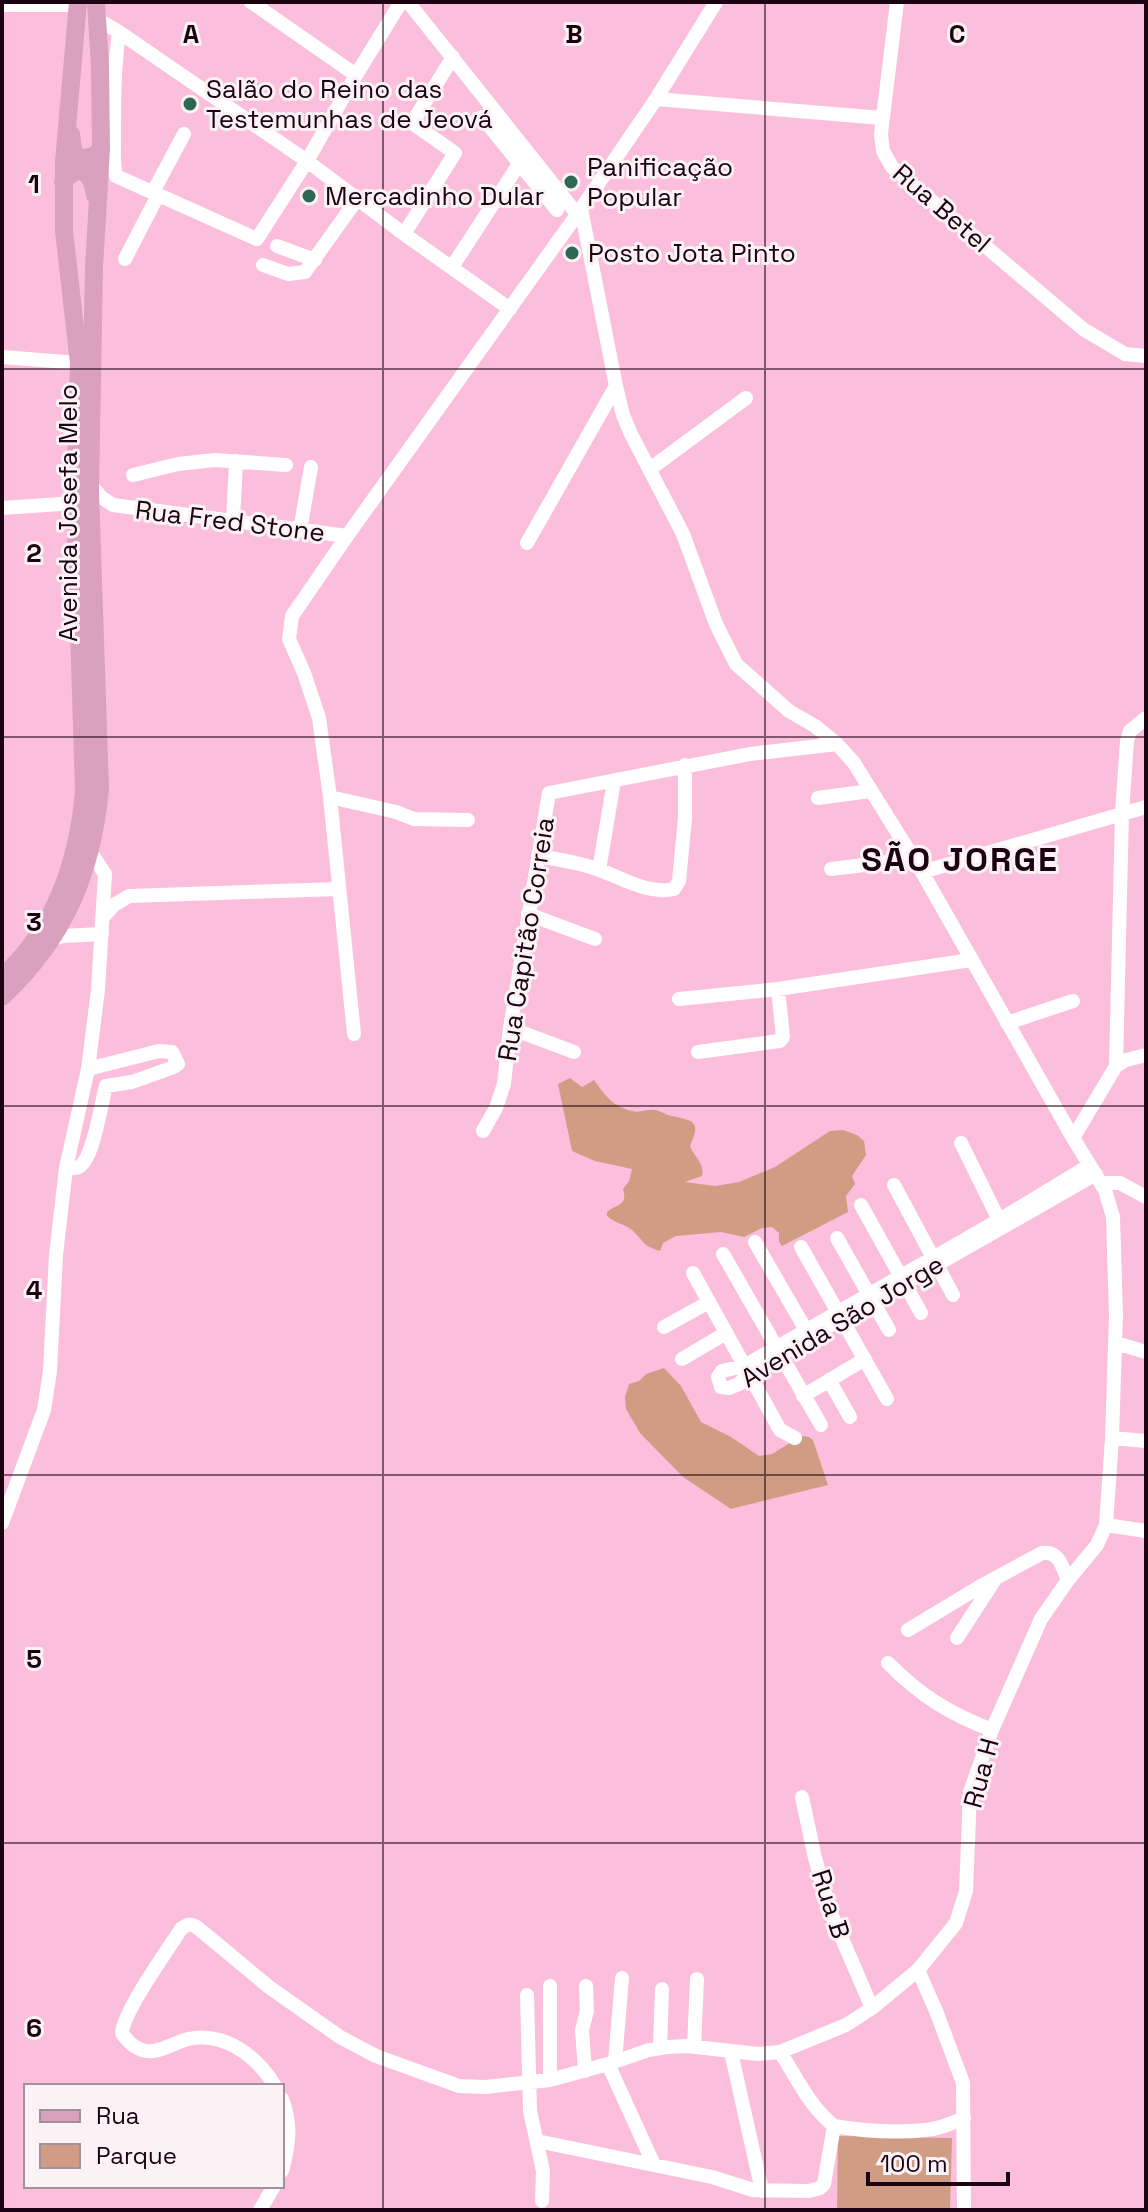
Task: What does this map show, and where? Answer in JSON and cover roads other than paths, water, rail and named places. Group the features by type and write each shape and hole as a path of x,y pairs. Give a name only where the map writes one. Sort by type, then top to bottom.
{"main road":[{"name":"Avenida Josefa Melo","path":"2,977 24,953 59,898 69,876 81,825 84,791 75,503 79,363 64,231 63,182 68,115 87,7"},
{"name":"Avenida Josefa Melo","path":"2,997 31,966 72,902 91,853 97,824 100,789 91,519 94,267 101,149 108,123 87,7"},
{"path":"68,115 73,150 77,156 87,158 101,149"},
{"path":"63,182 75,171 89,175 97,213"}],"street":[{"path":"251,2 356,75"},
{"path":"119,32 108,123 116,175 257,239 401,2"},
{"path":"408,2 579,212"},
{"path":"354,1034 319,718 289,639 292,616 579,212 656,99 716,2"},
{"name":"Rua Betel","path":"897,2 881,144 892,167 1083,329 1125,354 1146,356"},
{"path":"2,5 87,7 307,161 354,205 404,234 510,309"},
{"path":"404,234 455,153 412,123 453,57"},
{"path":"656,99 882,118"},
{"path":"482,117 557,210"},
{"path":"125,259 184,134"},
{"path":"452,267 519,164"},
{"path":"315,260 280,247 267,267 288,274 308,270 354,205"},
{"name":"Rua H","path":"579,212 623,415 683,534 716,624 736,664 789,711 837,744 854,763 922,872 1097,1176 1111,1206 1114,1232 1116,1343 1106,1525 1097,1545 1041,1619 992,1730 970,1792 962,1909 956,1923 918,1970 872,2008 846,2025 780,2052"},
{"path":"2,357 79,363"},
{"path":"527,543 616,386"},
{"path":"650,469 746,398"},
{"path":"133,475 186,463 236,461 286,465"},
{"path":"233,521 236,461"},
{"path":"300,530 311,467"},
{"name":"Rua Fred Stone","path":"91,485 113,505 347,536"},
{"path":"2,508 75,503"},
{"name":"Rua Fred Stone","path":"91,519 113,505"},
{"path":"1073,1138 1116,1066 1122,813 1127,741 1130,731 1146,718"},
{"name":"Rua Capitão Correia","path":"483,1131 501,1095 549,793 685,765 837,744"},
{"path":"538,856 599,870 638,885 661,890 674,889 679,881 685,818 685,765"},
{"path":"599,870 614,781"},
{"path":"818,798 870,791"},
{"path":"330,797 414,819 468,820"},
{"path":"922,872 1146,807"},
{"path":"91,853 114,886 129,896"},
{"path":"831,869 913,859"},
{"path":"2,1523 44,1410 50,1371 56,1255 66,1168 88,1069 104,916 105,874"},
{"path":"104,916 129,896 339,889"},
{"path":"528,914 595,939"},
{"path":"49,941 62,936 102,934"},
{"path":"679,999 778,989 971,960"},
{"path":"698,1052 780,1041 783,1037 778,989"},
{"path":"1007,1023 1073,1001"},
{"path":"510,1028 574,1052"},
{"path":"66,1168 76,1168 84,1162 97,1130 106,1086 145,1078 178,1064 172,1052 159,1051 88,1069"},
{"path":"1116,1066 1146,1055"},
{"path":"961,1143 1005,1219"},
{"path":"1097,1176 1135,1192"},
{"path":"1097,1176 1117,1178 1135,1192"},
{"name":"Avenida São Jorge","path":"746,1370 1005,1219 1097,1176"},
{"path":"894,1185 953,1295"},
{"path":"1111,1206 1117,1197 1135,1192"},
{"path":"861,1205 921,1313"},
{"path":"837,1238 889,1330"},
{"path":"755,1242 808,1333"},
{"path":"801,1247 887,1399"},
{"path":"723,1254 821,1425"},
{"path":"693,1273 780,1430 795,1438"},
{"path":"664,1327 709,1302"},
{"path":"682,1359 726,1333"},
{"path":"1116,1343 1146,1352"},
{"path":"803,1396 865,1359"},
{"path":"829,1380 850,1417"},
{"path":"1112,1438 1146,1441"},
{"path":"1106,1525 1146,1531"},
{"path":"908,1630 998,1576 1046,1552 1059,1559 1068,1580"},
{"path":"957,1638 998,1576"},
{"path":"888,1663 931,1701 992,1730"},
{"name":"Rua B","path":"802,1797 830,1911 872,2008"},
{"path":"273,2084 241,2050 219,2039 195,2038 153,2052 137,2048 122,2033 123,2022 181,1929 192,1924 269,1987 340,2037 376,2056 459,2086 485,2087 550,2080 660,2048 694,2047 758,2054 780,2052 806,2096 834,2126 928,2130 964,2118"},
{"path":"918,1970 963,2083 964,2210"},
{"path":"622,1978 611,2063 654,2165"},
{"path":"694,2047 697,1979"},
{"path":"550,1986 550,2080"},
{"path":"585,2071 582,2030 587,2011 586,1986"},
{"path":"660,2048 662,1989"},
{"path":"527,1995 530,2111 543,2171 542,2201"},
{"path":"731,2052 762,2191"},
{"path":"284,2106 289,2124 289,2145 284,2164"},
{"path":"537,2141 712,2177 735,2186 762,2191 809,2191 823,2186 834,2126"},
{"path":"260,2210 273,2188"}],"place":[{"name":"Salão do Reino das Testemunhas de Jeová","path":"190,104"},
{"name":"Panificação Popular","path":"571,182"},
{"name":"Mercadinho Dular","path":"309,196"},
{"name":"Posto Jota Pinto","path":"572,253"}],"district":[{"name":"SÃO JORGE","path":"960,859"}]}
